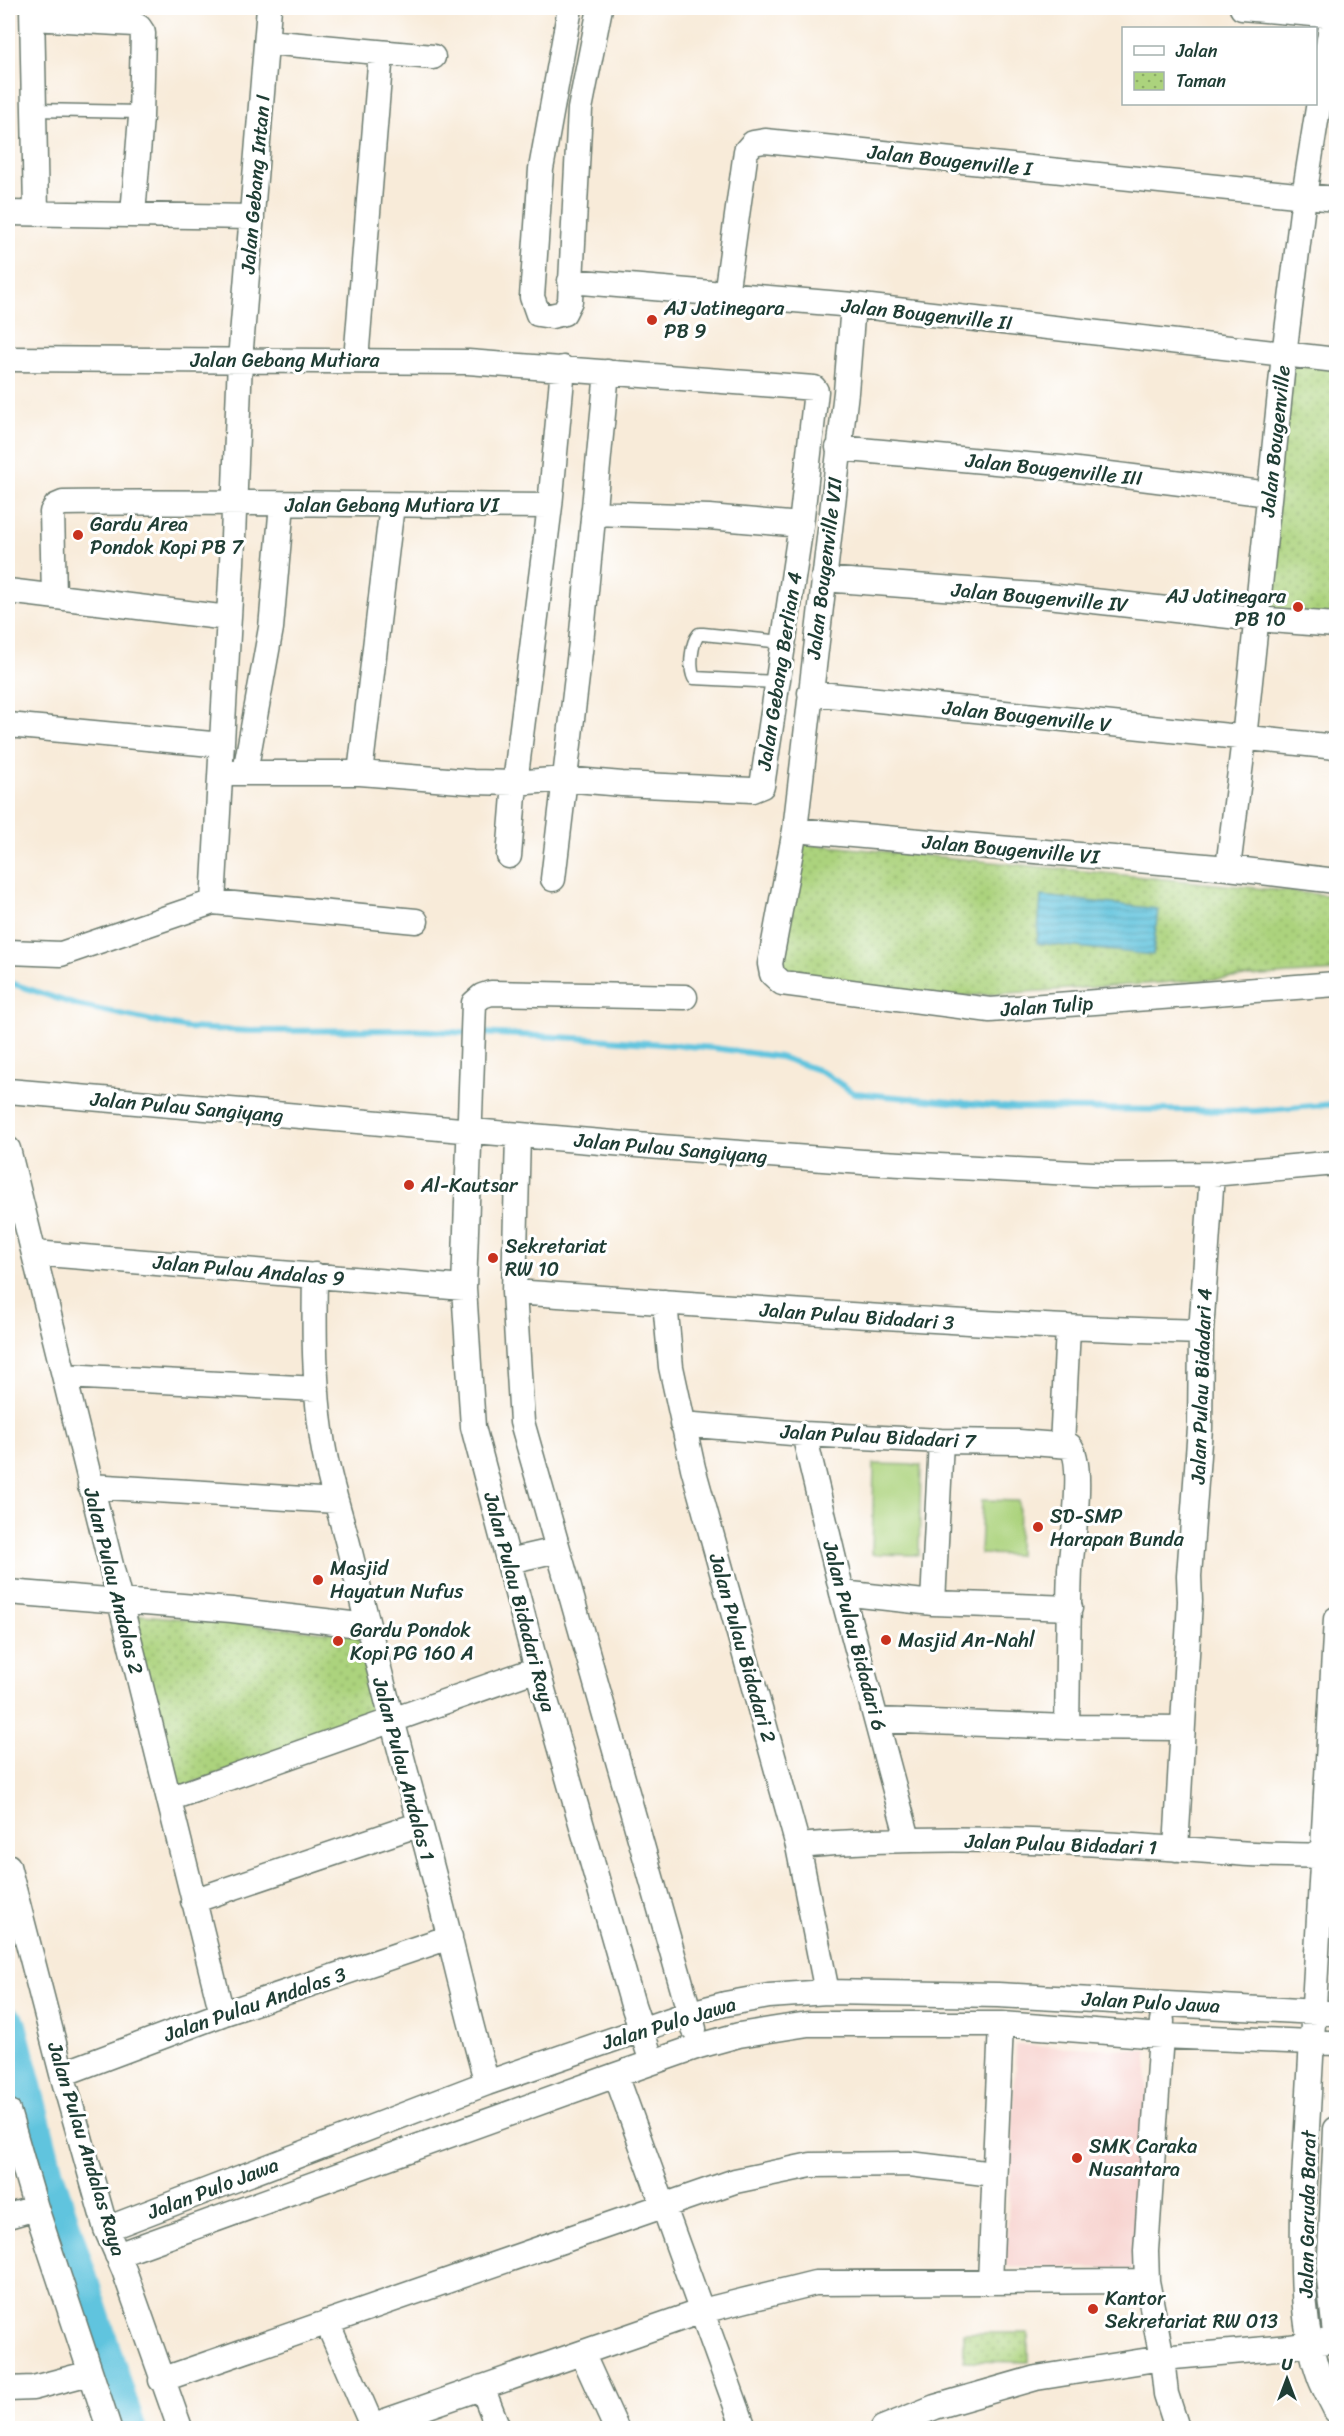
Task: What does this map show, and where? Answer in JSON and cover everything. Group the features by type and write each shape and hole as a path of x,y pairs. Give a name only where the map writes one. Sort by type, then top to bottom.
{"street":[{"name":"Jalan Gebang Intan I","path":"213,902 240,360 269,8"},
{"path":"570,8 542,169 532,297 538,314 551,316 564,313 570,302 580,109 600,8"},
{"path":"1242,8 1335,13"},
{"path":"36,212 33,13 134,24 140,27 144,39 133,214"},
{"name":"Jalan Bougenville","path":"1228,868 1244,739 1284,355 1304,196 1335,13"},
{"path":"267,42 434,57"},
{"path":"356,360 381,53"},
{"name":"Jalan Bougenville I","path":"726,295 746,151 753,143 765,141 1304,196"},
{"path":"1304,196 1336,199"},
{"path":"8,213 252,217"},
{"name":"Jalan Bougenville II","path":"570,281 853,305 1336,360"},
{"name":"Jalan Bougenville VII","path":"770,964 795,830 846,392 853,305"},
{"name":"Jalan Gebang Mutiara","path":"8,359 468,362 814,388"},
{"path":"509,856 550,506 563,368"},
{"path":"553,879 607,372"},
{"name":"Jalan Gebang Berlian 4","path":"221,773 360,773 516,783 564,779 752,790 762,786 801,525 817,393 814,388"},
{"name":"Jalan Bougenville III","path":"838,448 1062,468 1269,494"},
{"name":"Jalan Gebang Mutiara VI","path":"54,595 52,521 56,506 63,503 234,501 282,504 550,506"},
{"path":"245,772 271,628 282,504"},
{"path":"360,773 392,505"},
{"path":"593,513 709,517 801,525"},
{"name":"Jalan Bougenville IV","path":"823,579 1048,596 1257,619 1336,625"},
{"path":"8,591 228,618"},
{"name":"Jalan Bougenville V","path":"810,693 1336,747"},
{"path":"8,725 222,745"},
{"name":"Jalan Bougenville VI","path":"795,830 1228,868 1336,881"},
{"path":"8,952 61,954 132,932 213,902 416,921"},
{"name":"Jalan Tulip","path":"770,964 772,974 782,983 990,1010 1336,984"},
{"name":"Jalan Pulau Bidadari Raya","path":"652,2062 640,2031 537,1669 472,1426 464,1288 472,1016 474,1003 482,996 491,993 685,997"},
{"name":"Jalan Pulau Sangiyang","path":"8,1091 863,1162 1087,1174 1212,1174 1336,1163"},
{"path":"518,1135 514,1292 522,1422 699,2046"},
{"name":"Jalan Pulau Andalas 2","path":"8,1149 222,2014"},
{"name":"Jalan Pulau Bidadari 4","path":"1176,1849 1190,1601 1189,1576 1198,1478 1201,1332 1212,1174"},
{"name":"Jalan Pulau Andalas 9","path":"34,1253 464,1288"},
{"name":"Jalan Pulau Andalas 1","path":"315,1275 314,1327 322,1438 390,1721 420,1824 488,2084"},
{"name":"Jalan Pulau Bidadari 3","path":"514,1292 929,1321 1068,1329 1201,1332"},
{"name":"Jalan Pulau Bidadari 2","path":"665,1302 671,1367 682,1424 798,1846 827,1992"},
{"path":"1067,1727 1071,1569 1076,1522 1076,1459 1067,1447 1068,1329"},
{"path":"65,1376 317,1389"},
{"name":"Jalan Pulau Bidadari 7","path":"682,1424 804,1434 941,1441 1018,1442 1067,1447"},
{"name":"Jalan Pulau Bidadari 6","path":"804,1434 842,1593 908,1839"},
{"path":"933,1603 941,1441"},
{"path":"90,1486 336,1501"},
{"path":"508,1562 557,1550"},
{"path":"8,1592 120,1599 368,1626"},
{"path":"842,1593 933,1603 1071,1608"},
{"name":"Jalan Garuda Barat","path":"1336,1619 1325,2042 1303,2198 1303,2280 1310,2344 1320,2378 1336,2411"},
{"path":"169,1799 537,1669"},
{"path":"877,1720 1067,1727 1182,1728"},
{"path":"193,1901 420,1824"},
{"name":"Jalan Pulau Bidadari 1","path":"798,1846 908,1839 1038,1841 1330,1857"},
{"name":"Jalan Pulau Andalas Raya","path":"8,1866 62,2074 106,2229 180,2428"},
{"name":"Jalan Pulau Andalas 3","path":"62,2074 222,2014 450,1937"},
{"name":"Jalan Pulo Jawa","path":"106,2229 488,2084 690,2013 769,1996 827,1992 998,1995 1326,2012"},
{"path":"1163,2002 1146,2251 1147,2281 1162,2358 1166,2394 1178,2428"},
{"name":"Jalan Pulo Jawa","path":"117,2255 616,2074 699,2046 773,2028 808,2024 1000,2024 1161,2036 1325,2042"},
{"path":"990,2282 1000,2024"},
{"path":"616,2074 744,2428"},
{"path":"8,2111 36,2208 109,2428"},
{"name":"Jalan Garuda Barat","path":"1336,2129 1329,2278 1336,2342"},
{"path":"161,2380 735,2181 811,2165 910,2164 993,2174"},
{"path":"1303,2198 1334,2199"},
{"path":"8,2216 36,2208"},
{"path":"327,2322 372,2427 702,2312 815,2283 1147,2281"},
{"path":"883,2428 935,2407 1036,2378 1162,2358 1336,2342"},
{"path":"582,2353 616,2428"},
{"path":"8,2389 33,2388 90,2373"},
{"path":"482,2387 498,2428"}],"lane":[{"path":"33,110 141,112"},
{"path":"778,682 694,678 691,671 693,641 699,634 703,634 783,642"}],"shaded area":[{"name":"SMK Caraka Nusantara","path":"1016,2045 1148,2050 1140,2269 1006,2266"}],"green space":[{"path":"1284,355 1336,360 1336,625 1257,619"},
{"path":"798,843 1336,896 1336,971 936,998 780,985"},
{"path":"874,1464 921,1465 919,1555 872,1554"},
{"path":"982,1500 1019,1501 1018,1555 980,1554"},
{"path":"132,1614 358,1635 377,1717 174,1790"},
{"path":"964,2333 1028,2333 1028,2362 964,2361"}],"water":[{"path":"1041,896 1158,909 1153,955 1037,943"}],"waterway":[{"path":"8,982 76,1005 187,1028 250,1031 415,1030 468,1033"},
{"path":"479,1033 714,1048 780,1057 821,1071 854,1093 1014,1108 1256,1111 1336,1104"},
{"path":"8,2026 45,2174 127,2428"}],"place":[{"name":"AJ Jatinegara PB 9","path":"652,320"},
{"name":"Gardu Area Pondok Kopi PB 7","path":"78,535"},
{"name":"AJ Jatinegara PB 10","path":"1298,607"},
{"name":"Al-Kautsar","path":"409,1185"},
{"name":"Sekretariat RW 10","path":"493,1258"},
{"name":"SD-SMP Harapan Bunda","path":"1038,1527"},
{"name":"Masjid Hayatun Nufus","path":"318,1580"},
{"name":"Masjid An-Nahl","path":"886,1640"},
{"name":"Gardu Pondok Kopi PG 160 A","path":"338,1641"},
{"name":"SMK Caraka Nusantara","path":"1077,2158"},
{"name":"Kantor Sekretariat RW 013","path":"1093,2309"}]}
